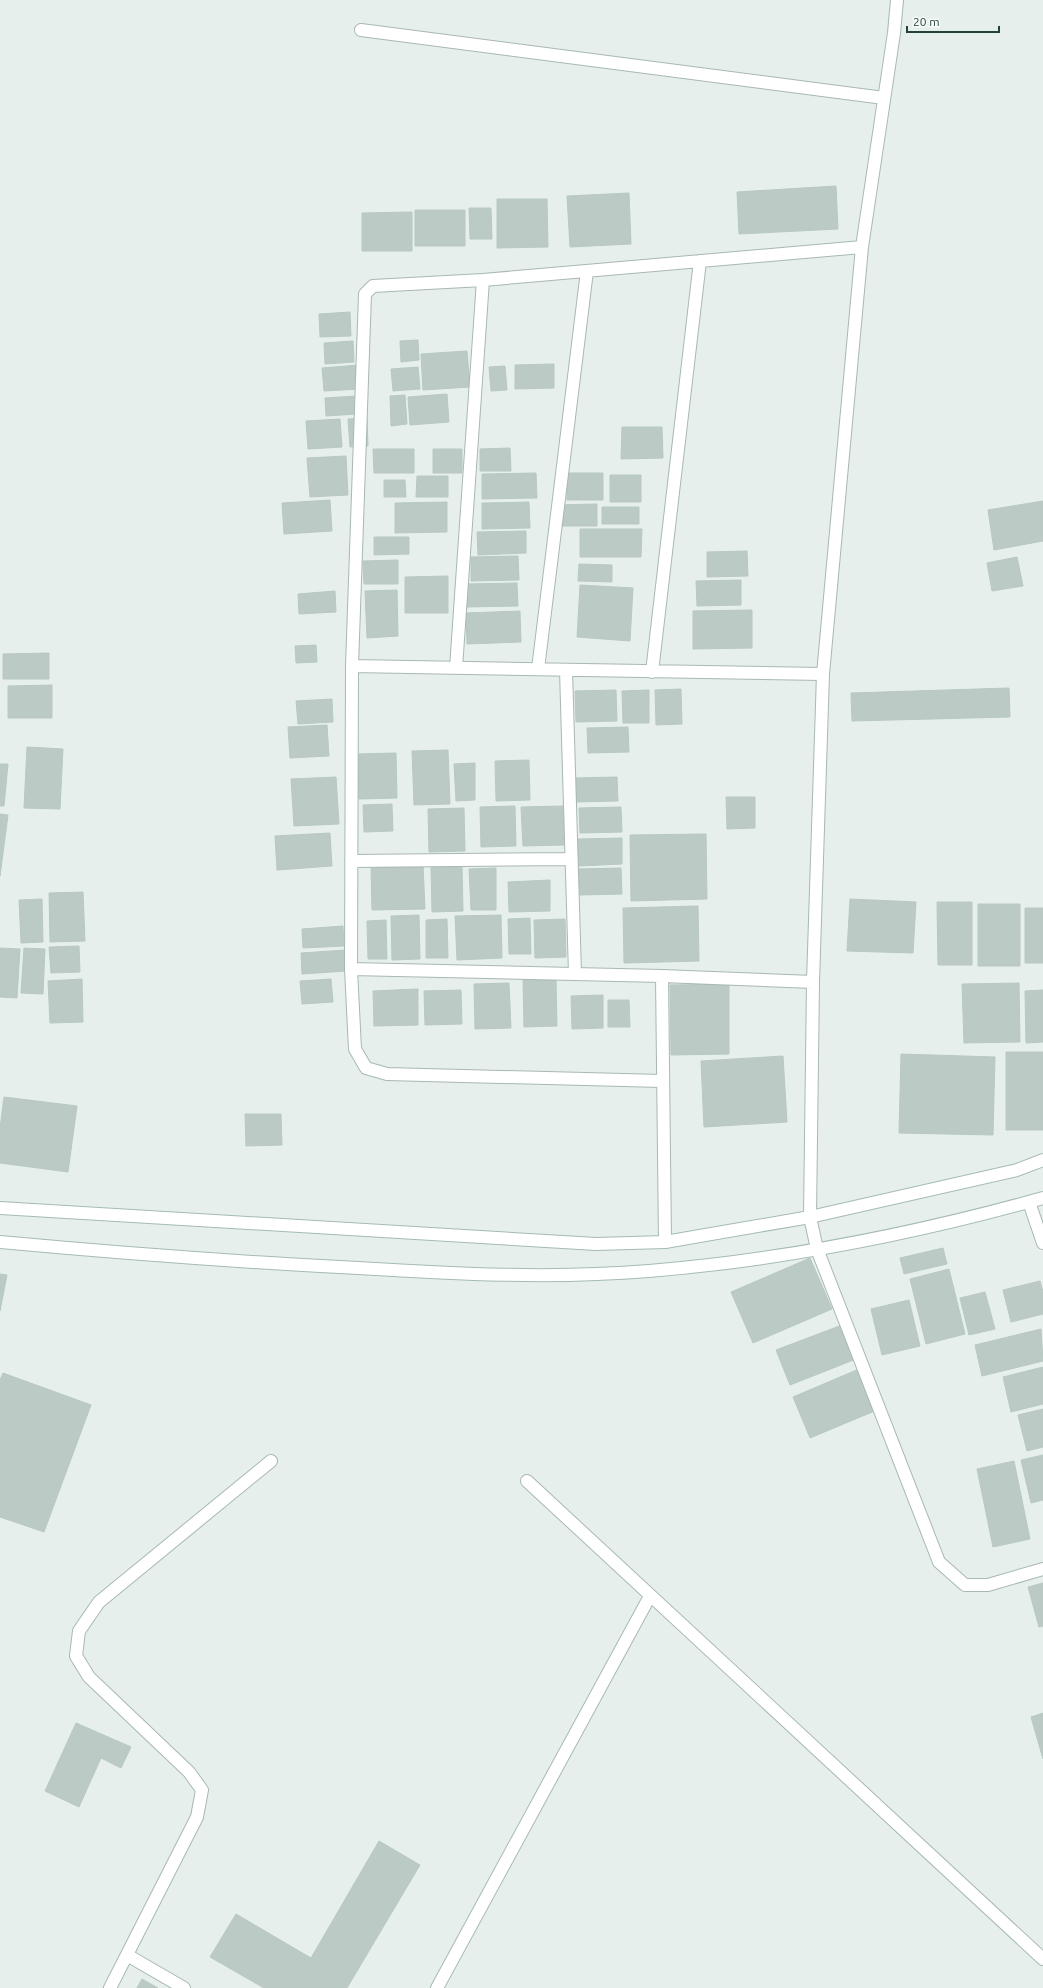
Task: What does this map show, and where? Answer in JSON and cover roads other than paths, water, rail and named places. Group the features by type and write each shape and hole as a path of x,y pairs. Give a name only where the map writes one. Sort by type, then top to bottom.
{"street":[{"path":"897,0 862,247 823,674 813,982 810,1217 817,1249 939,1562 965,1586 988,1585 1043,1569"},
{"path":"361,30 884,98"},
{"path":"662,1081 387,1074 366,1068 355,1049 351,969 352,666 365,294 373,286 483,280 862,247"},
{"path":"652,672 700,261"},
{"path":"538,669 586,271"},
{"path":"456,668 483,280"},
{"path":"352,666 823,674"},
{"path":"566,670 575,974"},
{"path":"351,861 571,859"},
{"path":"351,969 662,976 813,982"},
{"path":"662,976 665,1242"},
{"path":"0,1208 596,1244 665,1242 810,1217 1017,1170 1043,1160"},
{"path":"0,1242 182,1258 468,1274 549,1275 648,1271 736,1262 879,1238 1043,1198"},
{"path":"1029,1202 1043,1243"},
{"path":"110,1988 197,1817 202,1790 189,1772 89,1677 76,1656 79,1631 99,1602 271,1462"},
{"path":"526,1481 1043,1959"},
{"path":"437,1988 650,1596"},
{"path":"127,1955 184,1988"}]}
